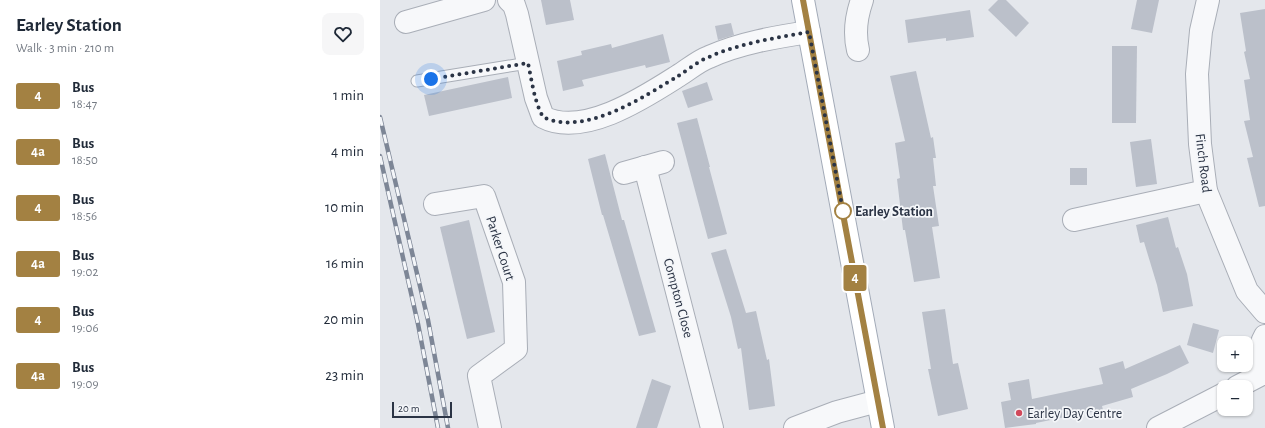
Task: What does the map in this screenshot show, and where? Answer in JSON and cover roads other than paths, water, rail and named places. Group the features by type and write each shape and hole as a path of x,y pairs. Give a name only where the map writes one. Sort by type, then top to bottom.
{"main road":[{"path":"803,0 883,428"}],"street":[{"path":"509,0 514,5 517,14 539,110 543,117 556,122 573,123 602,116 629,105 708,57 747,44 809,32"},
{"path":"858,50 854,36 858,10 862,0"},
{"name":"Finch Road","path":"1208,0 1201,31 1197,74 1200,144 1206,191 1247,291 1265,312"},
{"path":"406,22 470,2"},
{"name":"Compton Close","path":"624,173 654,165 712,428"},
{"path":"1074,220 1206,191"},
{"name":"Parker Court","path":"435,204 484,196 514,282 516,349 479,376 490,428"},
{"path":"1253,380 1265,374 1260,363 1260,352 1262,341 1265,336"},
{"path":"1158,428 1217,398"},
{"path":"795,428 837,412 878,401"}],"lane":[{"path":"417,82 528,63"}],"railway":[{"path":"380,117 428,320 448,428"},
{"path":"380,156 418,324 438,428"}],"place":[{"name":"Earley Station","path":"843,211"},
{"name":"Earley Day Centre","path":"1019,413"}]}
